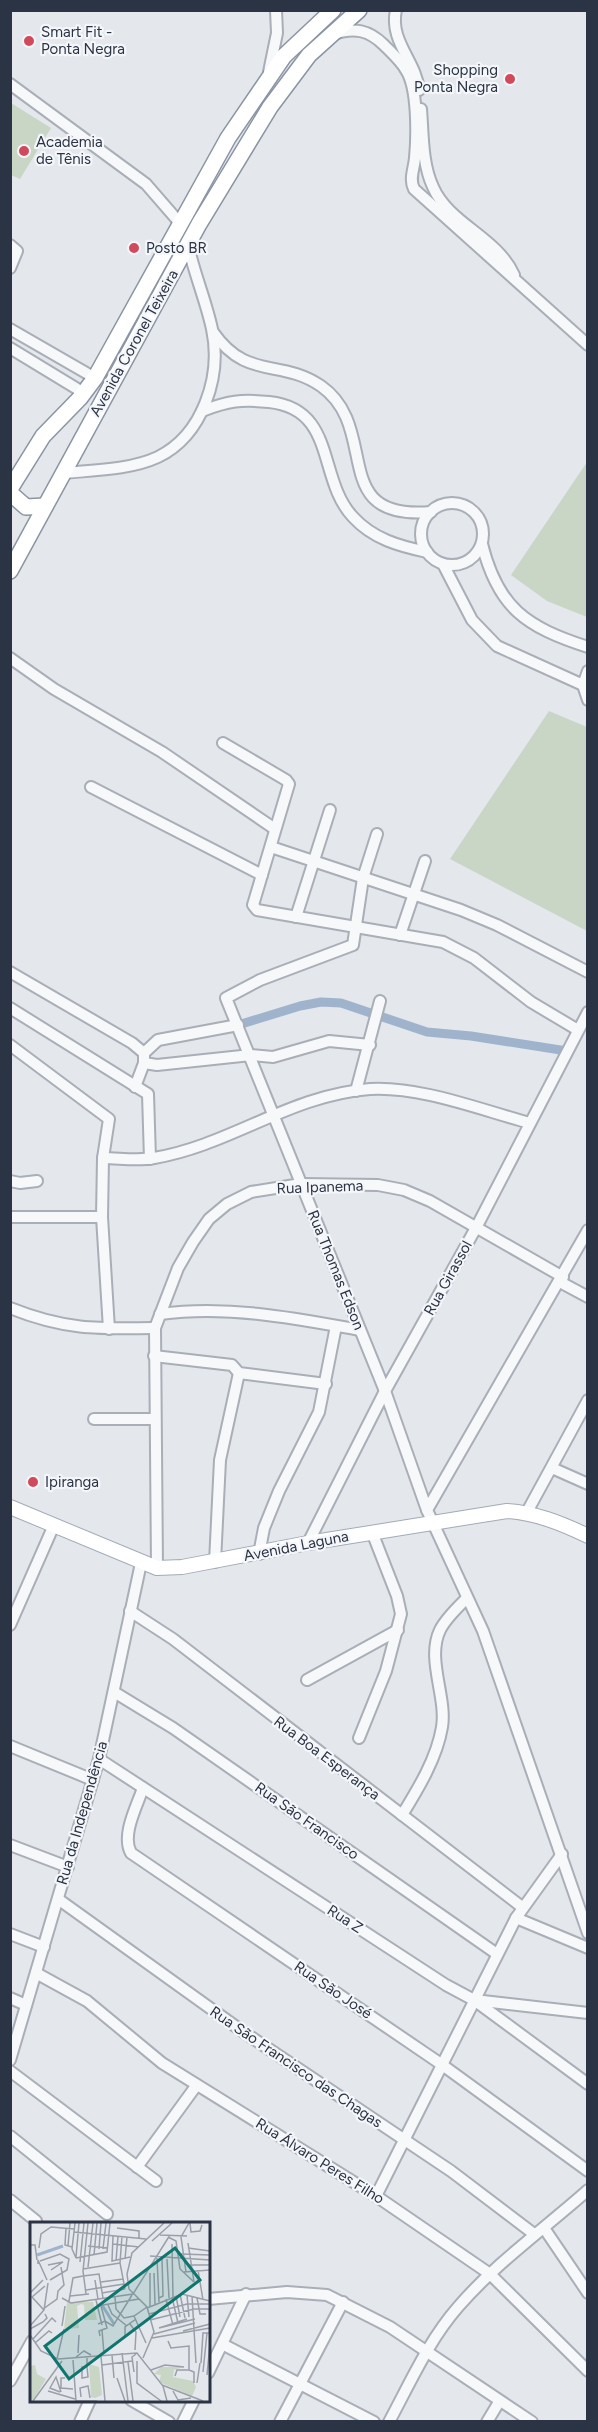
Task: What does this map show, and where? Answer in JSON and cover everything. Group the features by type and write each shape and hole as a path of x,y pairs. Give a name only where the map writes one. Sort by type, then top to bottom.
{"highway":[{"name":"Avenida Coronel Teixeira","path":"10,491 43,436 84,393 95,378 179,222 228,138 284,56 333,10"},
{"name":"Avenida Coronel Teixeira","path":"10,571 188,245 275,99 309,55 359,10"},
{"path":"10,491 26,507 45,506"}],"main road":[{"name":"Avenida Laguna","path":"10,1507 157,1568 182,1567 259,1554 372,1532 429,1516 507,1511 527,1512 588,1536"}],"street":[{"path":"268,79 277,33 276,10"},
{"path":"396,10 395,28 398,39 417,73 428,170 433,187 447,207 498,251 518,283"},
{"path":"328,37 343,31 363,31 382,43 406,70 413,89 415,138 411,183 421,196 588,345"},
{"path":"10,84 146,184 179,222"},
{"path":"413,171 428,170"},
{"path":"421,196 433,187"},
{"path":"10,245 17,251 17,256 10,268"},
{"path":"63,473 119,466 158,456 183,437 202,411 212,385 214,368 212,330 196,283 188,245"},
{"path":"10,329 95,378"},
{"path":"212,330 229,351 245,363 262,368 294,372 330,392 341,404 350,423 367,492 377,502 392,511 409,514 431,512 447,503 456,503 472,510 482,525 482,544 496,586 510,607 535,626 588,647"},
{"path":"10,348 84,393"},
{"path":"202,411 227,401 243,400 292,407 315,427 332,479 351,516 368,532 383,540 427,552 443,564 472,620 497,646 583,685"},
{"path":"427,552 421,529 431,512"},
{"path":"443,564 464,563 477,552 482,544"},
{"path":"10,658 54,689 162,752 275,829"},
{"path":"588,671 583,685 588,700"},
{"path":"223,743 286,780 289,784 254,905 257,910 296,917 356,934 428,938 458,948 531,1002 578,1030"},
{"path":"91,787 262,875"},
{"path":"296,917 330,810"},
{"path":"356,934 363,878 377,834"},
{"path":"271,847 414,894 497,925 588,972"},
{"path":"400,935 425,861"},
{"name":"Rua Thomas Edson","path":"356,934 350,947 269,976 226,998 386,1391 429,1516 483,1631 588,1933"},
{"path":"10,972 132,1043 144,1058 158,1065 251,1056 273,1057 329,1041 370,1045"},
{"path":"356,1090 370,1045 380,1001"},
{"path":"10,1008 148,1094 150,1100 150,1159"},
{"name":"Rua Girassol","path":"308,1543 386,1391 477,1226 588,1012"},
{"path":"135,1087 144,1058 158,1040 238,1025"},
{"path":"10,1045 108,1117 103,1158 102,1217 109,1329"},
{"path":"103,1158 150,1159 174,1154 236,1132 314,1099 356,1090 394,1089 530,1123"},
{"path":"10,1181 20,1183 37,1181"},
{"name":"Rua Ipanema","path":"157,1568 155,1328 178,1268 208,1219 227,1204 251,1192 301,1184 378,1185 404,1190 477,1226 588,1297"},
{"path":"10,1217 102,1217"},
{"path":"429,1516 588,1230"},
{"path":"10,1308 55,1323 87,1329 155,1328"},
{"path":"160,1314 199,1309 254,1313 360,1330"},
{"path":"259,1554 264,1528 279,1491 319,1412 327,1384 336,1326"},
{"path":"154,1356 232,1365 239,1373 327,1384"},
{"path":"215,1562 219,1460 239,1373"},
{"path":"527,1512 588,1400"},
{"path":"94,1419 155,1419"},
{"path":"552,1468 588,1484"},
{"path":"10,1625 54,1525"},
{"path":"359,1738 376,1702 401,1614 397,1596 372,1532"},
{"name":"Rua da Independência","path":"10,2060 99,1759 141,1563"},
{"path":"402,1815 422,1783 442,1729 444,1706 436,1644 440,1632 466,1598"},
{"name":"Rua Boa Esperança","path":"130,1611 173,1639 522,1907"},
{"path":"307,1680 398,1630"},
{"name":"Rua São Francisco","path":"114,1692 173,1728 497,1954"},
{"path":"10,1746 93,1780"},
{"name":"Rua Z","path":"99,1759 446,1985 474,2000 588,2084"},
{"name":"Rua São José","path":"143,1788 128,1836 128,1847 131,1853 441,2064 588,2171"},
{"path":"10,1845 68,1867"},
{"path":"376,2196 516,1918 562,1854"},
{"name":"Rua São Francisco das Chagas","path":"58,1899 242,2031 539,2231"},
{"path":"516,1918 588,1948"},
{"path":"10,1934 44,1947"},
{"name":"Rua Álvaro Peres Filho","path":"36,1973 87,2001 162,2063 376,2196 490,2274 588,2371"},
{"path":"10,1998 26,2005"},
{"path":"474,2000 588,2013"},
{"path":"10,2072 156,2181"},
{"path":"137,2166 196,2085"},
{"path":"10,2136 107,2214"},
{"path":"389,2421 428,2351 457,2308 490,2274 588,2190"},
{"path":"10,2200 36,2220"},
{"path":"539,2231 588,2294"},
{"path":"210,2299 246,2294 304,2292 327,2295 344,2302 428,2351 499,2402 532,2421"},
{"path":"210,2370 224,2345 246,2294"},
{"path":"280,2421 344,2302"},
{"path":"10,2381 30,2345"},
{"path":"224,2345 374,2421"},
{"path":"80,2421 89,2402"},
{"path":"135,2402 169,2421"},
{"path":"183,2421 193,2402"},
{"path":"487,2421 499,2402"}],"green space":[{"name":"Academia de Tênis","path":"11,103 51,128 20,179 11,175"},
{"path":"587,462 587,617 547,601 511,575"},
{"path":"549,711 587,727 587,931 450,859"}],"waterway":[{"path":"238,1025 300,1006 321,1002 341,1003 427,1032 471,1036 567,1051"}],"place":[{"name":"Smart Fit - Ponta Negra","path":"29,41"},
{"name":"Shopping Ponta Negra","path":"510,79"},
{"name":"Academia de Tênis","path":"24,151"},
{"name":"Posto BR","path":"134,248"},
{"name":"Ipiranga","path":"33,1482"}]}
